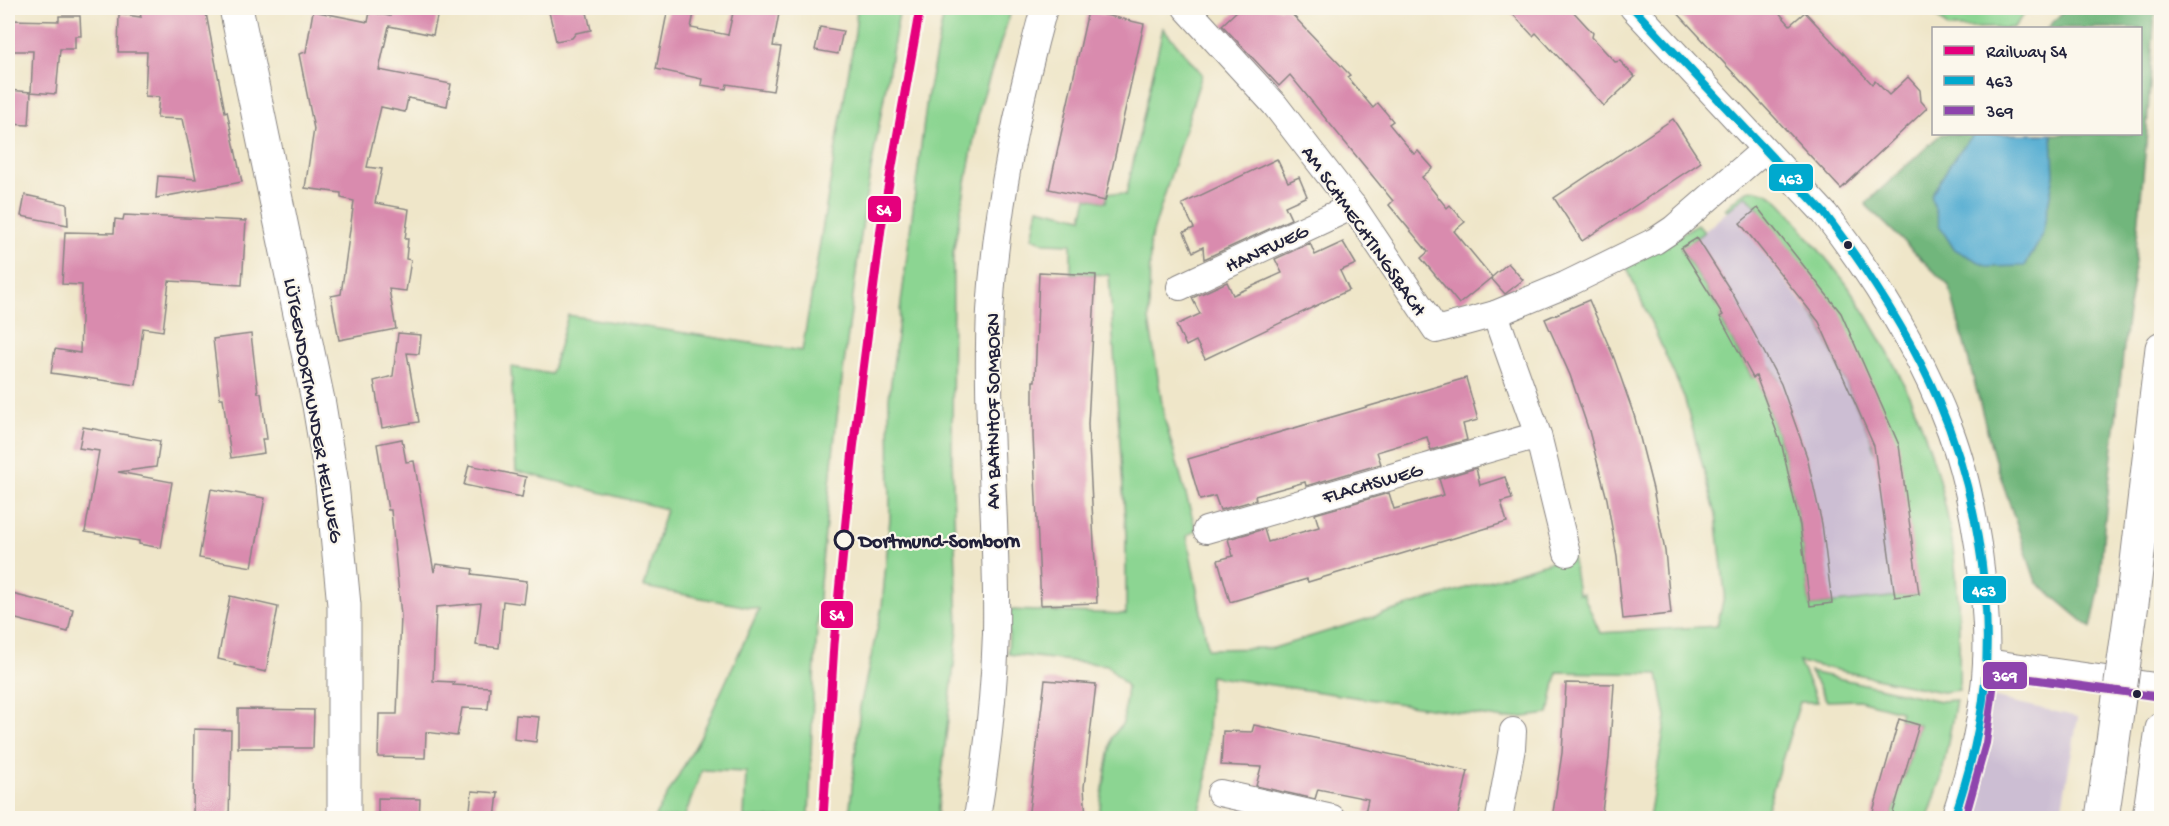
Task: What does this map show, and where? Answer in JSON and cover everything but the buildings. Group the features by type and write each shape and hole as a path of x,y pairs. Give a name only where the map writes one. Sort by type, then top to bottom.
{"main road":[{"name":"LÜTGENDORTMUNDER HELLWEG","path":"237,8 319,405 332,484 344,604 344,819"},
{"path":"2102,819 2133,597 2162,348"},
{"path":"2149,819 2162,729"}],"street":[{"name":"AM BAHNHOF SOMBORN","path":"977,819 996,635 991,479 990,309 1003,200 1030,60 1044,8"},
{"name":"AM SCHMECHTINGSBACH","path":"1186,8 1275,105 1353,206 1436,330 1495,314 1565,285 1655,241 1673,229 1764,150"},
{"path":"1633,8 1825,214 1882,295 1911,345 1951,431 1974,519 1985,596 1986,662 1983,695 1971,756 1954,819"},
{"name":"HANFWEG","path":"1179,287 1353,206"},
{"path":"1495,314 1538,435 1567,553"},
{"name":"FLACHSWEG","path":"1206,530 1538,435"},
{"path":"1986,662 2162,687"},
{"path":"1498,819 1512,748 1513,731"},
{"path":"1220,792 1332,819"}],"shaded area":[{"path":"1746,195 1758,208 1740,223 1821,327 1871,439 1875,453 1895,597 1832,603 1821,522 1807,457 1779,380 1697,238"},
{"path":"1983,695 2078,717 2060,818 1954,818"}],"green space":[{"path":"857,8 900,8 866,197 836,425 820,582 809,818 744,818 746,772 702,770 684,818 654,818 700,738 759,609 644,587 666,509 516,471 511,367 551,374 568,315 802,351 855,33"},
{"path":"945,8 1012,8 980,106 953,253 952,458 958,628 937,818 849,818 860,707 882,607 890,518 889,398 927,98"},
{"path":"1929,8 2029,8 2014,27 1947,27"},
{"path":"2066,8 2155,8 2146,144 2133,281 2104,528 2099,591 2091,628 2036,582 1994,457 1949,286 1865,204 1940,135 2142,135 2142,27 2049,27"},
{"path":"1163,28 1202,74 1150,242 1149,319 1164,417 1196,530 1187,536 1208,649 1274,648 1572,555 1578,594 1583,594 1600,633 1717,626 1725,594 1716,515 1684,397 1627,268 1697,224 1704,232 1681,249 1717,306 1739,306 1720,317 1752,378 1772,367 1779,380 1760,387 1783,450 1800,527 1810,606 1918,594 1899,450 1875,453 1871,439 1821,327 1810,311 1758,208 1746,195 1727,211 1725,209 1743,193 1755,190 1771,195 1784,206 1848,286 1894,364 1919,419 1938,476 1950,528 1959,620 1959,690 1942,692 1799,662 1818,702 1800,702 1764,818 1649,818 1666,718 1658,674 1557,672 1549,714 1505,719 1210,676 1206,786 1198,818 1098,818 1112,737 1123,723 1127,686 1107,665 1008,654 1010,610 1126,614 1126,535 1109,275 1071,273 1071,244 1045,243 1032,238 1038,208 1082,218 1087,198 1106,202 1108,192 1126,195"},
{"path":"1810,672 1940,701 1956,700 1941,779 1928,818 1891,818 1897,801 1878,795 1904,777 1919,725 1899,719 1901,711 1859,700 1827,701"}],"water":[{"path":"1973,135 2052,135 2054,175 2042,237 2025,266 1989,267 1954,249 1940,227 1931,195 1956,155"}],"rail line":[{"name":"S4","path":"823,818 834,644 853,449 881,228 920,8"}],"transit line":[{"name":"463","path":"1633,8 1825,214 1857,258 1901,327 1927,375 1951,432 1962,466 1978,538 1983,574 1987,646 1981,716 1954,818"},
{"name":"369","path":"1965,818 1986,743 1995,674 2161,697"}],"place":[{"name":"Dortmund-Somborn","path":"844,540"}]}
